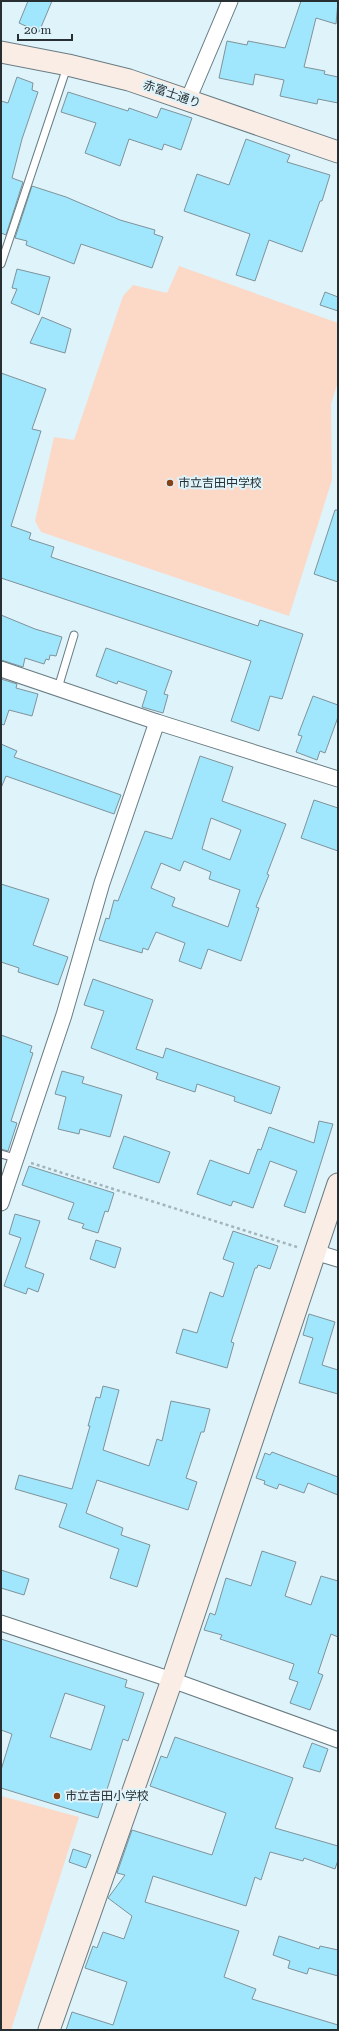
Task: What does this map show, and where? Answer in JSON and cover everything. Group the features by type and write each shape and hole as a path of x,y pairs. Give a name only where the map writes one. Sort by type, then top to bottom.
{"street":[{"path":"188,100 230,1"},
{"name":"赤富士通り","path":"1,52 68,65 129,80 338,152"},
{"path":"1,669 157,722 338,779"},
{"path":"1,1203 64,1015 102,883 157,722"},
{"path":"49,2030 172,1680 338,1184"},
{"path":"315,1252 338,1259"},
{"path":"1,1623 172,1680 338,1740"}],"lane":[{"path":"1,264 68,65"},
{"path":"58,688 74,635"},
{"path":"1,1154 15,1158"}],"path":[{"path":"15,1158 315,1252"}],"shaded area":[{"name":"市立吉田中学校","path":"179,266 338,323 338,382 331,404 332,480 289,616 41,532 35,521 54,437 74,440 123,296 133,285 167,293"},
{"path":"1,1796 79,1817 11,2030 1,2030"}],"building":[{"path":"28,1 52,1 39,32 19,23"},
{"path":"301,1 338,1 336,24 316,18 304,67 325,71 324,74 338,77 338,103 318,99 317,104 280,96 284,80 255,74 253,85 219,78 227,41 247,45 248,41 285,48"},
{"path":"17,77 33,83 32,90 38,92 22,139 12,178 23,182 6,235 1,233 1,101 8,103"},
{"path":"68,92 128,111 129,108 157,118 161,108 192,118 181,150 164,144 162,150 129,139 120,166 85,153 96,123 61,112"},
{"path":"246,139 290,155 287,162 330,175 322,201 320,201 302,252 269,240 255,281 236,275 250,234 184,211 197,174 229,185"},
{"path":"32,186 66,197 120,220 155,230 154,234 163,237 152,268 81,244 74,264 26,245 27,241 15,238"},
{"path":"17,269 50,277 39,315 11,303 17,289 12,288"},
{"path":"325,292 338,297 338,311 320,305"},
{"path":"42,317 71,329 65,353 30,343"},
{"path":"1,373 46,389 32,429 41,431 11,526 31,533 29,539 54,547 51,557 258,626 260,620 303,634 282,699 270,696 259,731 231,721 251,661 1,578"},
{"path":"335,510 338,510 338,582 314,574"},
{"path":"1,615 35,629 62,637 56,656 50,655 49,660 46,659 44,664 25,658 23,667 1,660"},
{"path":"106,648 172,671 164,694 168,695 163,713 142,707 147,691 118,681 117,684 96,676"},
{"path":"1,679 17,684 16,688 38,694 32,716 9,710 4,725 1,724"},
{"path":"313,696 338,705 338,717 325,753 320,751 317,760 296,752 302,736 298,735"},
{"path":"1,744 17,751 14,757 121,795 114,814 6,776 1,788"},
{"path":"200,756 233,767 222,801 286,824 267,874 269,875 256,907 259,908 241,961 208,949 201,969 179,961 185,943 156,932 148,950 143,948 142,953 99,940 106,918 109,919 114,900 118,901 145,831 172,839","holes":["211,818 241,830 230,860 202,849","184,861 211,872 209,879 240,890 228,927 172,906 175,898 151,888 161,863 180,871"]},
{"path":"314,800 338,808 338,851 301,838"},
{"path":"1,884 49,899 33,945 68,957 58,985 18,972 19,968 1,962"},
{"path":"93,979 153,1000 136,1049 163,1058 166,1048 280,1087 271,1114 234,1101 235,1097 197,1084 195,1092 156,1079 158,1073 91,1048 104,1011 84,1005"},
{"path":"1,1035 32,1046 30,1052 33,1053 11,1121 17,1123 8,1151 1,1149"},
{"path":"62,1071 84,1077 82,1083 122,1095 110,1137 80,1129 79,1134 58,1129 66,1097 55,1094"},
{"path":"319,1121 333,1124 305,1213 284,1206 297,1171 270,1161 253,1208 233,1201 231,1206 197,1194 210,1160 249,1174 258,1149 261,1150 269,1127 314,1143"},
{"path":"124,1136 170,1152 159,1183 113,1168"},
{"path":"29,1166 114,1193 108,1212 105,1211 98,1233 82,1228 84,1224 68,1219 74,1203 22,1185"},
{"path":"15,1214 40,1221 25,1267 44,1274 38,1292 28,1288 26,1294 4,1286 21,1238 9,1234"},
{"path":"233,1231 278,1246 270,1269 258,1265 257,1268 255,1268 231,1342 234,1343 227,1368 176,1353 183,1329 197,1333 210,1292 223,1297 234,1263 223,1259"},
{"path":"96,1240 121,1248 115,1268 90,1259"},
{"path":"309,1314 335,1322 322,1365 338,1370 338,1394 299,1383 313,1338 303,1335"},
{"path":"103,1386 119,1390 103,1450 149,1466 157,1439 162,1441 171,1401 210,1409 204,1432 201,1432 186,1478 197,1482 188,1510 97,1480 86,1513 123,1528 121,1535 150,1545 137,1587 110,1578 119,1549 59,1527 67,1504 15,1489 19,1475 72,1489 90,1426 88,1426 96,1397 100,1398"},
{"path":"272,1452 338,1477 338,1495 308,1483 304,1493 279,1484 277,1489 264,1484 265,1481 256,1478 265,1453 270,1455"},
{"path":"262,1551 296,1562 285,1596 311,1605 321,1576 338,1581 338,1637 331,1634 318,1673 323,1675 310,1710 290,1703 298,1682 289,1679 294,1664 220,1639 222,1635 204,1630 210,1613 215,1615 226,1578 251,1586"},
{"path":"1,1570 29,1579 24,1595 1,1588"},
{"path":"1,1639 127,1680 125,1687 144,1693 128,1741 123,1739 98,1818 1,1788 1,1770 12,1734 1,1730","holes":["65,1693 105,1706 91,1750 50,1737"]},
{"path":"175,1737 293,1778 275,1828 338,1846 338,1860 335,1869 304,1858 303,1861 270,1852 261,1880 255,1877 246,1906 153,1876 145,1902 239,1931 224,1977 256,1989 252,1999 338,2025 338,2030 66,2030 72,2012 113,2025 127,1982 85,1968 93,1946 97,1948 103,1932 124,1939 132,1916 108,1898 125,1875 117,1873 132,1830 212,1855 226,1813 150,1786 161,1756 167,1758"},
{"path":"312,1743 328,1749 320,1772 303,1767"},
{"path":"73,1849 91,1855 86,1868 69,1862"},
{"path":"279,1936 319,1949 320,1946 338,1950 338,1976 309,1968 307,1974 288,1968 290,1961 273,1955"}],"place":[{"name":"市立吉田中学校","path":"170,483"},
{"name":"市立吉田小学校","path":"57,1796"}]}
